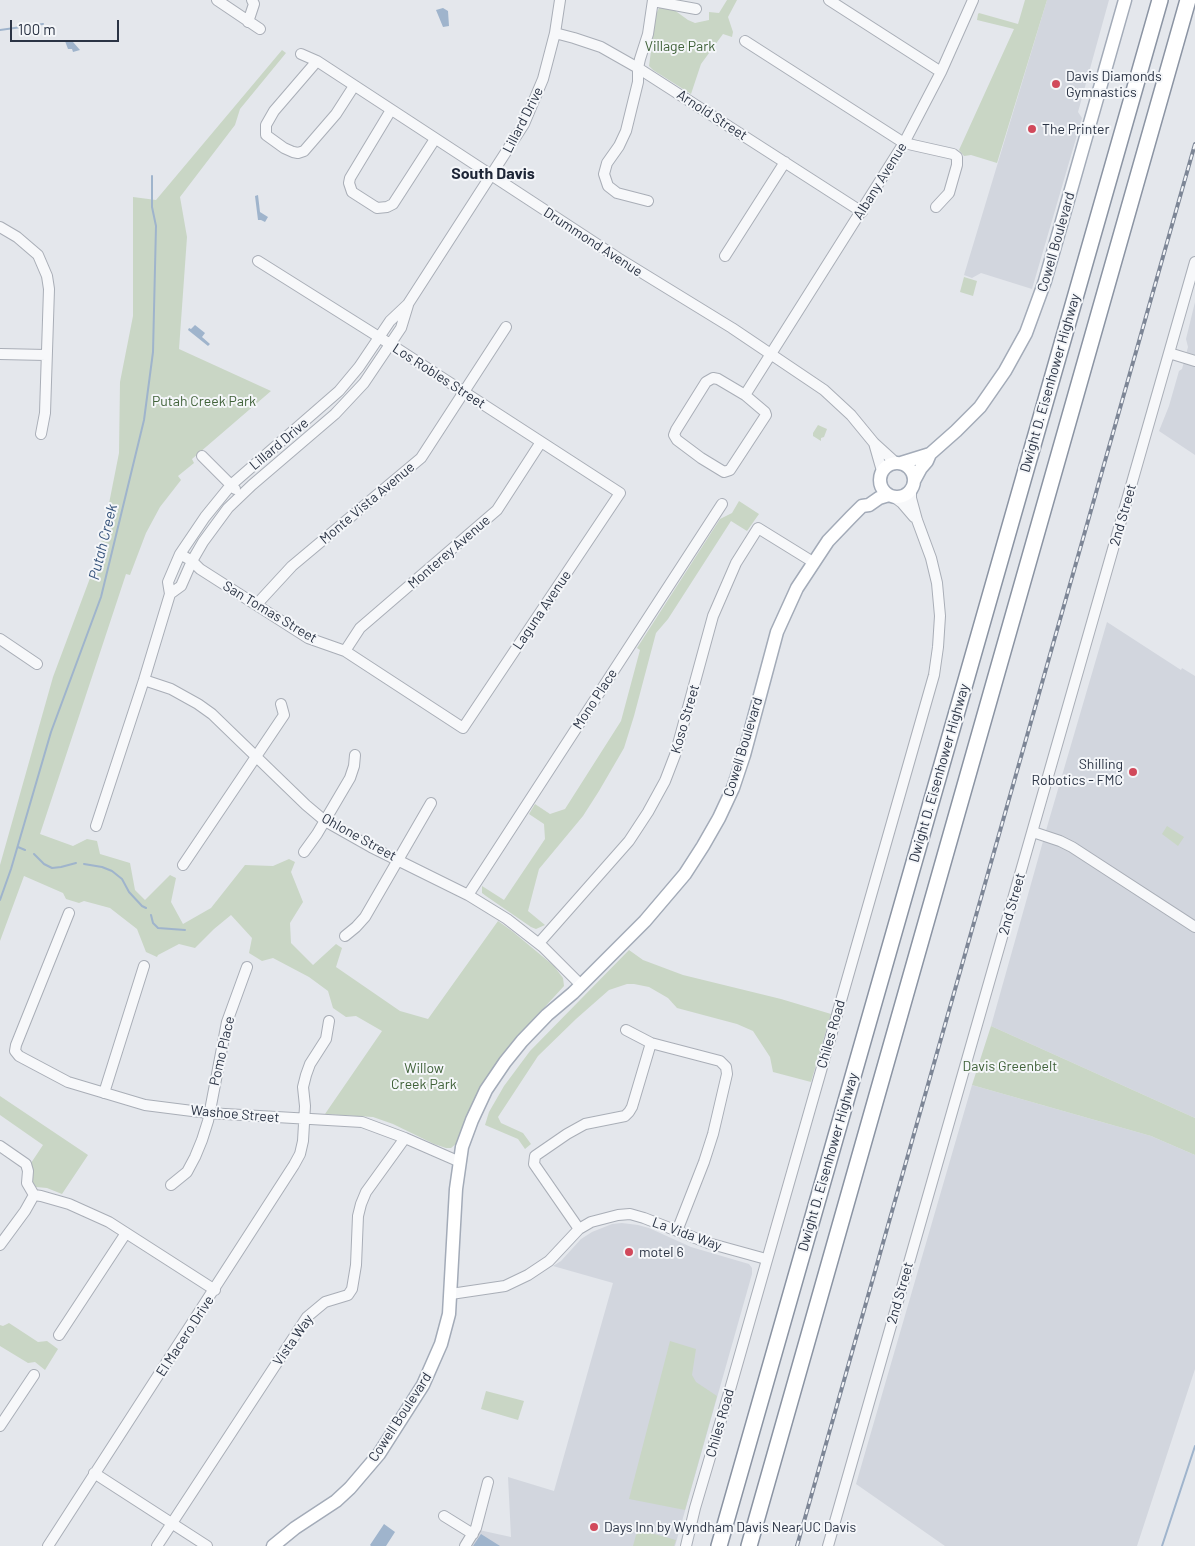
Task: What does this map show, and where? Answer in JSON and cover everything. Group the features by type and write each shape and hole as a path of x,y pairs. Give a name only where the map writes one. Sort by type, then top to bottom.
{"highway":[{"name":"Dwight D. Eisenhower Highway","path":"719,1546 1160,0"},
{"name":"Dwight D. Eisenhower Highway","path":"749,1546 1188,0"}],"main road":[{"name":"Cowell Boulevard","path":"913,484 930,454 980,407 1005,371 1029,326 1045,281 1125,0"},
{"name":"Cowell Boulevard","path":"899,463 930,454"},
{"path":"899,463 911,470 913,484 905,495 892,496 881,487 881,476 890,464 899,463"},
{"name":"Cowell Boulevard","path":"273,1546 294,1528 336,1501 362,1474 379,1454 423,1385 434,1364 449,1314 452,1240 456,1189 461,1159 470,1146 488,1103 509,1069 577,989 645,921 667,896 703,846 733,788 744,755 777,632 797,588 828,541 862,506 863,499 881,476"},
{"name":"Cowell Boulevard","path":"862,506 869,505 879,498 892,496"}],"street":[{"path":"217,0 229,3 248,22 260,29"},
{"path":"248,22 254,4 252,0"},
{"name":"Lillard Drive","path":"96,826 170,594 168,582 180,554 205,516 231,485 329,401 352,377 390,320 408,304 492,176 535,102 555,33 560,0"},
{"path":"648,201 617,193 608,186 604,174 607,163 619,146 626,131 638,82 638,68 648,34 653,0 696,9"},
{"path":"829,0 941,72"},
{"name":"Albany Avenue","path":"745,396 904,143 941,72 973,0"},
{"name":"Arnold Street","path":"555,33 601,47 638,68 862,212"},
{"path":"745,40 904,143 953,154 957,157 957,165 949,193 936,207"},
{"name":"Drummond Avenue","path":"301,54 317,61 824,390 851,415 874,443 899,463"},
{"path":"317,61 274,111 266,125 266,135 284,148 298,153 304,151 336,114 354,86"},
{"path":"391,110 350,178 350,188 360,198 377,208 387,208 393,204 435,139"},
{"path":"725,256 785,162"},
{"path":"0,227 17,237 38,255 47,276 49,289 45,413 40,434"},
{"name":"Los Robles Street","path":"258,261 620,492"},
{"name":"2nd Street","path":"828,1546 1195,262"},
{"name":"Lillard Drive","path":"170,594 181,586 192,561 215,524 241,495 354,395 374,370 401,328 408,304"},
{"name":"Monte Vista Avenue","path":"257,604 292,566 421,458 506,327"},
{"path":"1170,353 1195,361"},
{"path":"0,354 46,355"},
{"path":"712,378 718,379 745,396 766,412 766,415 730,470 724,472 701,458 677,440 674,435 706,382 712,378"},
{"path":"308,420 316,430"},
{"name":"Monterey Avenue","path":"345,651 360,628 497,510 541,442"},
{"name":"Drummond Avenue","path":"874,443 881,476"},
{"path":"202,456 241,495"},
{"path":"913,484 911,498 917,520"},
{"name":"Laguna Avenue","path":"463,728 620,492"},
{"path":"892,496 906,507 917,520"},
{"name":"Mono Place","path":"468,895 722,504"},
{"path":"205,516 215,524"},
{"name":"Chiles Road","path":"686,1546 695,1508 934,675 940,616 937,583 931,558 917,520"},
{"name":"Koso Street","path":"539,943 629,841 665,781 675,754 713,616 736,563 758,528 813,562"},
{"name":"San Tomas Street","path":"180,554 192,561 200,569 308,638 345,651 463,728"},
{"path":"0,639 37,664"},
{"name":"Ohlone Street","path":"144,680 171,689 198,704 216,718 290,790 325,820 468,895 507,919 539,943 577,989"},
{"path":"183,865 284,715 281,704"},
{"path":"304,852 350,778 355,755"},
{"path":"344,936 356,928 365,918 431,803"},
{"path":"1033,832 1072,847 1195,927"},
{"name":"Washoe Street","path":"69,913 19,1037 15,1051 19,1056 68,1082 145,1105 208,1113 362,1122 461,1159"},
{"path":"104,1093 144,966"},
{"name":"Pomo Place","path":"171,1186 186,1172 195,1156 206,1127 227,1022 247,967"},
{"name":"El Macero Drive","path":"48,1546 294,1166 300,1154 303,1141 306,1075 310,1064 326,1039 329,1021"},
{"path":"626,1030 651,1043 720,1061 726,1067 727,1074 713,1134 677,1231"},
{"path":"579,1229 534,1164 535,1156 585,1124 625,1116 632,1107 651,1043"},
{"name":"Vista Way","path":"157,1546 307,1317 325,1302 348,1294 352,1289 356,1265 358,1216 361,1204 366,1192 405,1138"},
{"path":"0,1146 26,1164 28,1171 27,1182 34,1195"},
{"path":"34,1195 69,1204 89,1212 126,1232 215,1290"},
{"path":"0,1245 25,1211 34,1195"},
{"name":"La Vida Way","path":"451,1294 505,1286 528,1275 549,1261 579,1229 591,1222 605,1217 630,1214 708,1243 766,1259"},
{"path":"59,1335 126,1232"},
{"path":"0,1426 34,1375"},
{"path":"94,1473 207,1546"},
{"path":"465,1546 476,1528 488,1482"},
{"path":"444,1516 473,1534"}],"shaded area":[{"path":"1047,0 1109,0 1078,112 1082,118 1032,289 981,273 972,278 964,275"},
{"path":"1195,302 1195,455 1159,431 1169,406 1179,371 1182,369 1188,347 1186,339"},
{"path":"1107,622 1181,670 1182,668 1195,676 1195,1118 991,1026"},
{"path":"972,1085 1151,1136 1195,1155 1195,1369 1137,1546 945,1546 856,1484"},
{"path":"622,1223 649,1228 691,1247 749,1264 752,1268 752,1274 675,1546 470,1546 479,1530 511,1537 508,1477 554,1491 613,1283 553,1266 561,1261 581,1239 592,1232 612,1224"}],"green space":[{"name":"Village Park","path":"727,0 737,0 728,17 733,32 732,37 723,34 701,64 691,94 649,66 656,14 659,8 662,6 670,7 695,23 709,20 709,12 719,13"},
{"path":"1025,0 1047,0 997,163 971,155 964,156 959,150 1014,29 977,20 978,14 1018,24"},
{"path":"282,50 286,53 240,109 235,125 180,197 187,237 179,349 271,391 192,459 194,463 178,476 181,480 160,507 146,533 130,575 126,574 40,834 73,846 87,839 97,841 100,854 130,863 135,890 145,900 170,875 176,878 171,902 183,924 211,908 245,865 273,866 289,859 295,862 291,872 303,902 290,923 291,943 313,965 336,944 342,948 336,967 400,1011 428,1019 498,921 512,931 554,966 563,978 564,986 520,1034 457,1143 451,1148 434,1144 393,1124 373,1117 325,1114 382,1031 356,1016 346,1017 333,1008 328,991 309,977 273,958 262,961 249,953 252,938 231,915 195,948 179,944 157,957 146,952 137,929 110,908 84,901 79,903 66,899 63,893 24,876 0,941 0,865 53,677 99,554 119,453 120,382 133,316 133,197 156,200"},
{"path":"964,277 977,281 973,296 960,292"},
{"path":"818,425 827,429 821,441 813,436"},
{"path":"739,501 759,514 747,531 731,521 668,619 656,633 624,748 583,816 539,869 528,911 545,925 536,929 531,927 482,893 482,886 504,900 545,839 544,824 529,814 535,804 550,814 565,809 621,721 640,650 637,648 720,519 732,513"},
{"path":"1167,826 1184,837 1178,846 1162,834"},
{"path":"629,950 643,960 683,975 781,999 831,1014 811,1082 773,1072 770,1057 753,1031 737,1024 677,1008 668,998 649,987 627,984 609,990 538,1056 498,1117 501,1123 523,1133 531,1144 525,1149 518,1139 485,1125 489,1112 504,1086 530,1051"},
{"name":"Davis Greenbelt","path":"991,1026 1195,1118 1195,1155 1151,1136 972,1085"},
{"path":"0,1096 88,1155 62,1194 47,1188 36,1187 32,1181 33,1171 31,1163 43,1145 0,1115"},
{"path":"9,1323 38,1342 47,1341 58,1349 45,1370 35,1362 28,1363 0,1346 0,1325 3,1326"},
{"path":"670,1341 696,1349 692,1375 696,1382 717,1396 685,1510 629,1499"},
{"path":"486,1391 524,1401 518,1420 481,1409"},
{"path":"640,1530 676,1540 674,1546 633,1546 636,1535"}],"water":[{"path":"443,8 448,11 449,26 443,27 436,10"},
{"path":"65,41 73,42 80,50 73,52 72,49 68,49"},
{"path":"258,195 260,212 268,217 265,222 258,220 255,196"},
{"path":"195,325 205,333 202,337 210,344 208,346 188,330"},
{"path":"384,1524 395,1532 386,1546 371,1546 370,1545"},
{"path":"481,1534 500,1546 473,1546"}],"waterway":[{"name":"Putah Creek","path":"0,30 43,24"},
{"name":"Putah Creek","path":"0,900 11,869 51,732 101,597 144,420 153,352 156,226 152,207 152,176"},
{"path":"18,847 25,850"},
{"path":"34,854 44,864 52,868 76,863"},
{"path":"84,864 112,871 122,879 129,892 146,908"},
{"path":"151,915 153,923 158,928 185,930"},
{"path":"1162,1546 1195,1446"}],"railway":[{"path":"797,1546 1195,144"}],"place":[{"name":"Davis Diamonds Gymnastics","path":"1056,84"},
{"name":"The Printer","path":"1032,129"},
{"name":"Shilling Robotics - FMC","path":"1133,772"},
{"name":"motel 6","path":"629,1252"},
{"name":"Days Inn by Wyndham Davis Near UC Davis","path":"594,1527"}],"district":[{"name":"South Davis","path":"493,174"}],"park label":[{"name":"Putah Creek Park","path":"204,401"},
{"name":"Willow Creek Park","path":"424,1076"}]}
